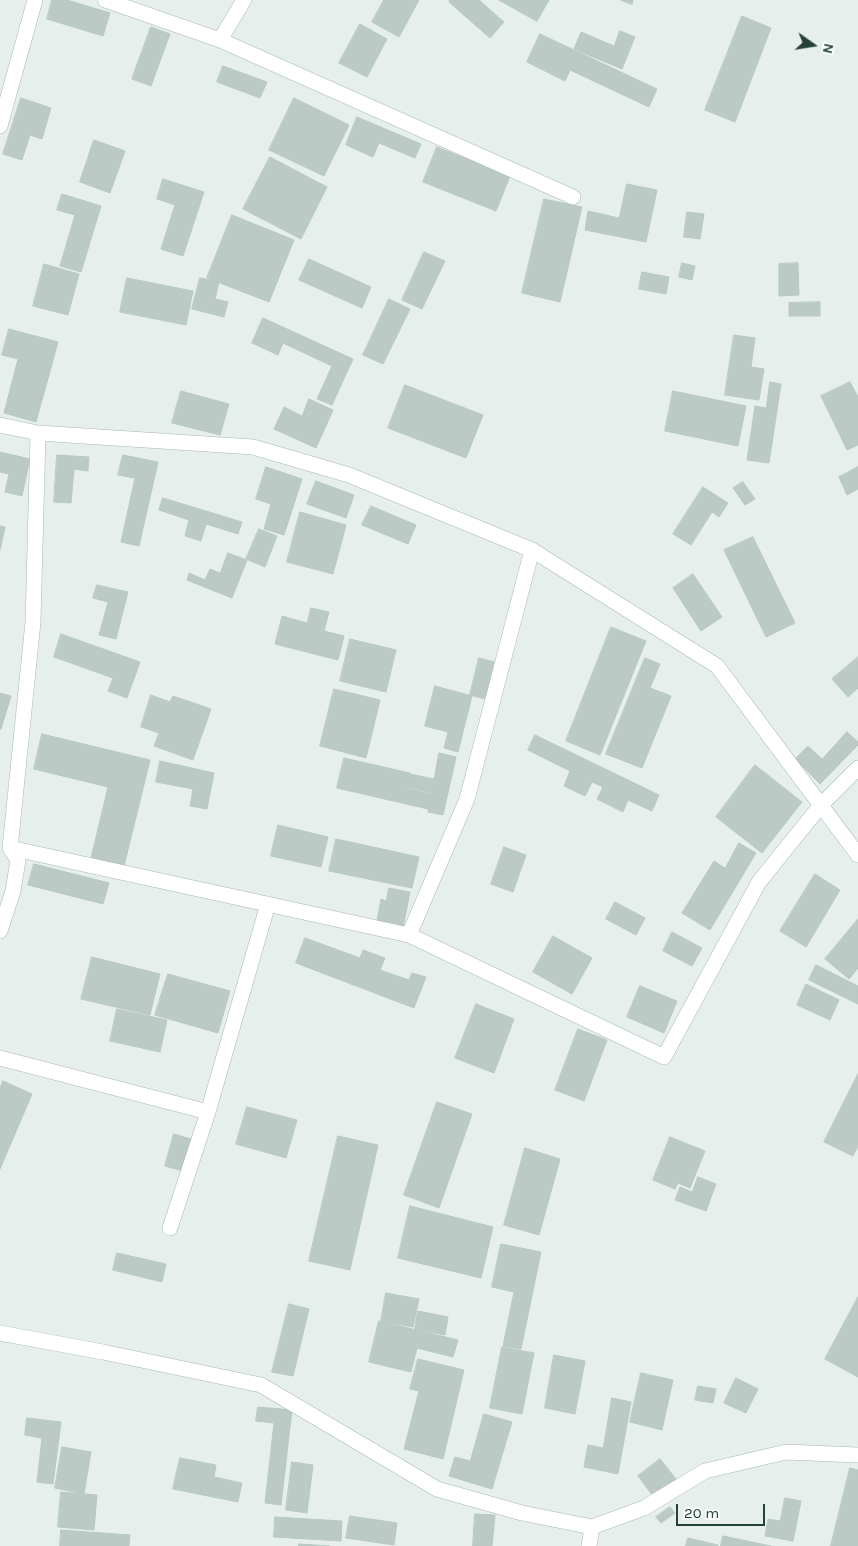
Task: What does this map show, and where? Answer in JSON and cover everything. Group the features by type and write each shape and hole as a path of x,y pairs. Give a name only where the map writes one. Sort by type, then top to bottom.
{"street":[{"path":"0,126 35,0"},
{"path":"104,0 220,40 573,197"},
{"path":"220,40 244,0"},
{"path":"0,425 38,433 253,447 350,475 532,550 717,666 858,855"},
{"path":"0,931 12,891 18,860 10,848 33,622 38,433"},
{"path":"409,935 467,799 532,550"},
{"path":"10,848 219,892 409,935 664,1057 759,882 821,805 858,768"},
{"path":"170,1228 208,1112 268,904"},
{"path":"0,1058 208,1112"},
{"path":"0,1334 103,1352 261,1385 437,1489 522,1514 592,1527 644,1508 705,1471 786,1452 858,1455"},
{"path":"589,1546 592,1527"}],"building":[{"path":"52,0 67,0 110,13 103,36 47,19"},
{"path":"384,0 419,0 399,37 372,22"},
{"path":"450,0 479,0 504,22 490,38 449,2"},
{"path":"499,0 549,0 537,21"},
{"path":"621,0 633,0 632,4"},
{"path":"742,16 771,28 735,122 705,110"},
{"path":"360,24 387,39 367,77 339,63"},
{"path":"151,27 170,34 151,86 132,79"},
{"path":"620,31 635,37 622,69 574,49 581,32 614,46"},
{"path":"540,34 657,89 649,107 570,70 565,81 527,62"},
{"path":"223,66 267,82 260,98 217,82"},
{"path":"21,98 51,108 42,139 30,135 22,160 3,154"},
{"path":"294,98 349,125 324,176 269,150"},
{"path":"357,117 421,144 415,158 379,143 373,157 346,145"},
{"path":"94,140 125,151 110,193 80,182"},
{"path":"437,147 510,176 496,211 423,182"},
{"path":"270,157 327,187 301,239 243,209"},
{"path":"163,179 204,192 183,256 161,249 175,205 157,199"},
{"path":"627,184 657,190 646,242 585,230 588,211 619,218"},
{"path":"62,194 101,206 81,272 60,266 75,215 57,210"},
{"path":"544,199 582,207 560,302 522,293"},
{"path":"687,212 704,214 700,239 684,237"},
{"path":"232,215 294,240 269,302 207,278"},
{"path":"424,252 445,261 422,309 402,300"},
{"path":"309,259 371,287 362,308 299,280"},
{"path":"682,263 695,266 692,280 679,277"},
{"path":"798,263 799,295 779,296 779,264"},
{"path":"44,264 79,274 68,315 33,306"},
{"path":"642,272 669,277 666,294 639,289"},
{"path":"127,278 193,291 186,325 120,312"},
{"path":"200,278 219,282 215,299 228,302 224,317 192,309"},
{"path":"389,299 410,309 383,364 363,355"},
{"path":"820,302 820,316 789,316 789,303"},
{"path":"263,318 353,359 332,405 317,399 332,366 283,343 278,355 252,343"},
{"path":"9,329 58,342 36,422 4,413 18,359 2,355"},
{"path":"734,335 755,338 751,367 764,369 759,400 725,395"},
{"path":"770,382 781,384 769,463 747,460 755,406 766,408"},
{"path":"850,382 858,397 858,445 847,450 821,396"},
{"path":"405,385 483,415 466,458 388,428"},
{"path":"181,391 229,404 220,435 172,423"},
{"path":"673,391 746,406 738,446 665,431"},
{"path":"309,399 333,410 316,448 274,429 284,407 302,416"},
{"path":"0,452 30,459 22,496 5,492 9,474 0,472"},
{"path":"57,455 89,457 88,471 74,469 71,503 54,502"},
{"path":"123,455 158,462 139,546 121,542 135,478 118,475"},
{"path":"266,467 302,479 284,535 264,529 271,504 256,499"},
{"path":"858,467 858,489 847,495 839,477"},
{"path":"316,481 354,495 346,518 307,504"},
{"path":"743,482 755,499 745,505 733,488"},
{"path":"703,487 728,503 719,517 712,512 691,545 673,534"},
{"path":"163,498 242,522 238,534 206,524 201,541 185,536 189,520 159,510"},
{"path":"371,506 416,525 408,544 362,525"},
{"path":"300,512 346,525 333,574 287,562"},
{"path":"0,526 5,527 0,550"},
{"path":"259,529 277,536 265,567 246,559"},
{"path":"753,537 795,623 766,637 724,550"},
{"path":"228,553 247,560 232,598 187,580 189,573 205,580 210,569 220,573"},
{"path":"693,574 722,617 701,631 673,588"},
{"path":"97,585 128,592 116,639 99,635 108,602 93,598"},
{"path":"311,608 329,612 324,631 344,636 338,660 275,644 282,616 307,623"},
{"path":"611,627 646,641 600,755 566,741"},
{"path":"61,634 140,662 127,698 108,691 113,678 54,657"},
{"path":"350,639 396,650 386,692 340,681"},
{"path":"858,657 858,688 848,697 832,679"},
{"path":"479,658 498,663 489,700 470,695"},
{"path":"645,658 660,664 650,688 671,696 642,768 606,754"},
{"path":"435,686 472,696 458,752 444,748 448,732 425,726"},
{"path":"334,689 380,700 366,758 320,746"},
{"path":"0,693 11,696 1,729 0,729"},
{"path":"151,695 170,702 173,696 211,709 193,760 154,746 159,733 141,727"},
{"path":"847,732 858,742 858,745 820,784 795,759 808,746 822,759"},
{"path":"42,734 150,760 124,866 91,858 108,787 34,769"},
{"path":"535,735 659,795 652,811 628,800 623,812 597,799 603,787 592,782 585,796 564,786 570,771 528,750"},
{"path":"439,753 456,757 443,815 428,812 432,793 407,787 410,774 434,779"},
{"path":"344,758 410,773 406,788 431,794 428,809 337,788"},
{"path":"160,761 214,773 207,809 190,806 193,789 156,782"},
{"path":"755,765 802,802 762,853 716,817"},
{"path":"278,825 328,837 321,867 271,856"},
{"path":"336,839 419,857 412,888 329,871"},
{"path":"739,843 756,853 710,930 682,913 714,861 725,868"},
{"path":"504,847 526,855 513,892 491,884"},
{"path":"34,864 109,883 103,904 28,885"},
{"path":"815,874 840,890 806,947 780,931"},
{"path":"389,888 410,892 403,927 377,921 381,899 386,901"},
{"path":"615,902 645,918 636,935 606,919"},
{"path":"858,919 858,968 849,979 825,959"},
{"path":"672,932 702,948 692,966 663,951"},
{"path":"553,936 592,958 572,994 533,972"},
{"path":"305,938 360,958 363,950 385,958 380,970 409,980 412,973 426,977 414,1008 296,963"},
{"path":"92,957 160,974 150,1015 81,999"},
{"path":"816,965 858,986 858,1004 809,980"},
{"path":"168,974 230,991 218,1033 155,1015"},
{"path":"806,984 839,1000 830,1020 797,1005"},
{"path":"640,986 677,1001 664,1033 627,1017"},
{"path":"476,1004 514,1019 494,1073 455,1058"},
{"path":"117,1009 167,1020 160,1052 110,1041"},
{"path":"578,1029 607,1040 584,1101 555,1090"},
{"path":"858,1074 858,1146 853,1156 824,1142"},
{"path":"3,1081 32,1094 0,1169 0,1089"},
{"path":"437,1102 472,1114 439,1208 404,1195"},
{"path":"247,1107 297,1120 286,1158 236,1144"},
{"path":"174,1134 191,1139 183,1171 165,1166"},
{"path":"338,1136 378,1145 350,1270 309,1261"},
{"path":"670,1137 705,1151 690,1188 678,1183 675,1189 653,1180"},
{"path":"525,1148 560,1159 539,1235 504,1225"},
{"path":"698,1177 716,1184 706,1211 675,1200 680,1187 692,1192"},
{"path":"410,1206 493,1227 481,1278 398,1258"},
{"path":"501,1244 541,1252 521,1349 503,1346 514,1292 492,1287"},
{"path":"117,1253 166,1264 162,1282 113,1270"},
{"path":"386,1293 419,1299 413,1327 381,1321"},
{"path":"858,1297 858,1377 825,1359"},
{"path":"289,1304 309,1309 293,1376 272,1372"},
{"path":"418,1311 448,1317 445,1335 415,1329"},
{"path":"379,1321 458,1340 453,1357 417,1348 411,1372 369,1362"},
{"path":"502,1347 534,1353 522,1414 490,1408"},
{"path":"554,1355 585,1361 575,1414 545,1408"},
{"path":"418,1359 464,1370 443,1459 404,1449 419,1391 410,1389"},
{"path":"641,1373 673,1380 662,1430 630,1422"},
{"path":"736,1378 758,1389 746,1413 724,1403"},
{"path":"698,1386 716,1389 713,1403 695,1400"},
{"path":"612,1398 631,1402 618,1474 584,1467 588,1445 603,1448"},
{"path":"258,1407 292,1410 281,1505 265,1503 274,1423 256,1421"},
{"path":"484,1414 512,1422 492,1489 449,1476 455,1457 470,1461"},
{"path":"27,1418 61,1422 53,1484 37,1482 42,1438 25,1435"},
{"path":"62,1447 91,1452 84,1494 55,1488"},
{"path":"180,1458 216,1465 214,1477 242,1483 238,1502 173,1489"},
{"path":"660,1459 676,1479 653,1496 638,1476"},
{"path":"292,1462 313,1465 307,1513 286,1510"},
{"path":"850,1468 858,1470 858,1546 831,1546"},
{"path":"61,1492 97,1495 94,1530 58,1527"},
{"path":"785,1498 801,1501 793,1541 765,1536 768,1519 780,1521"},
{"path":"670,1507 675,1513 661,1523 656,1517"},
{"path":"475,1514 495,1515 492,1546 473,1546"},
{"path":"350,1516 397,1523 394,1545 346,1538"},
{"path":"275,1517 342,1521 341,1541 274,1537"},
{"path":"61,1530 130,1535 129,1546 60,1546"},
{"path":"723,1536 771,1546 721,1546"},
{"path":"688,1538 718,1545 718,1546 686,1546"},
{"path":"299,1544 330,1546 299,1546"}]}
